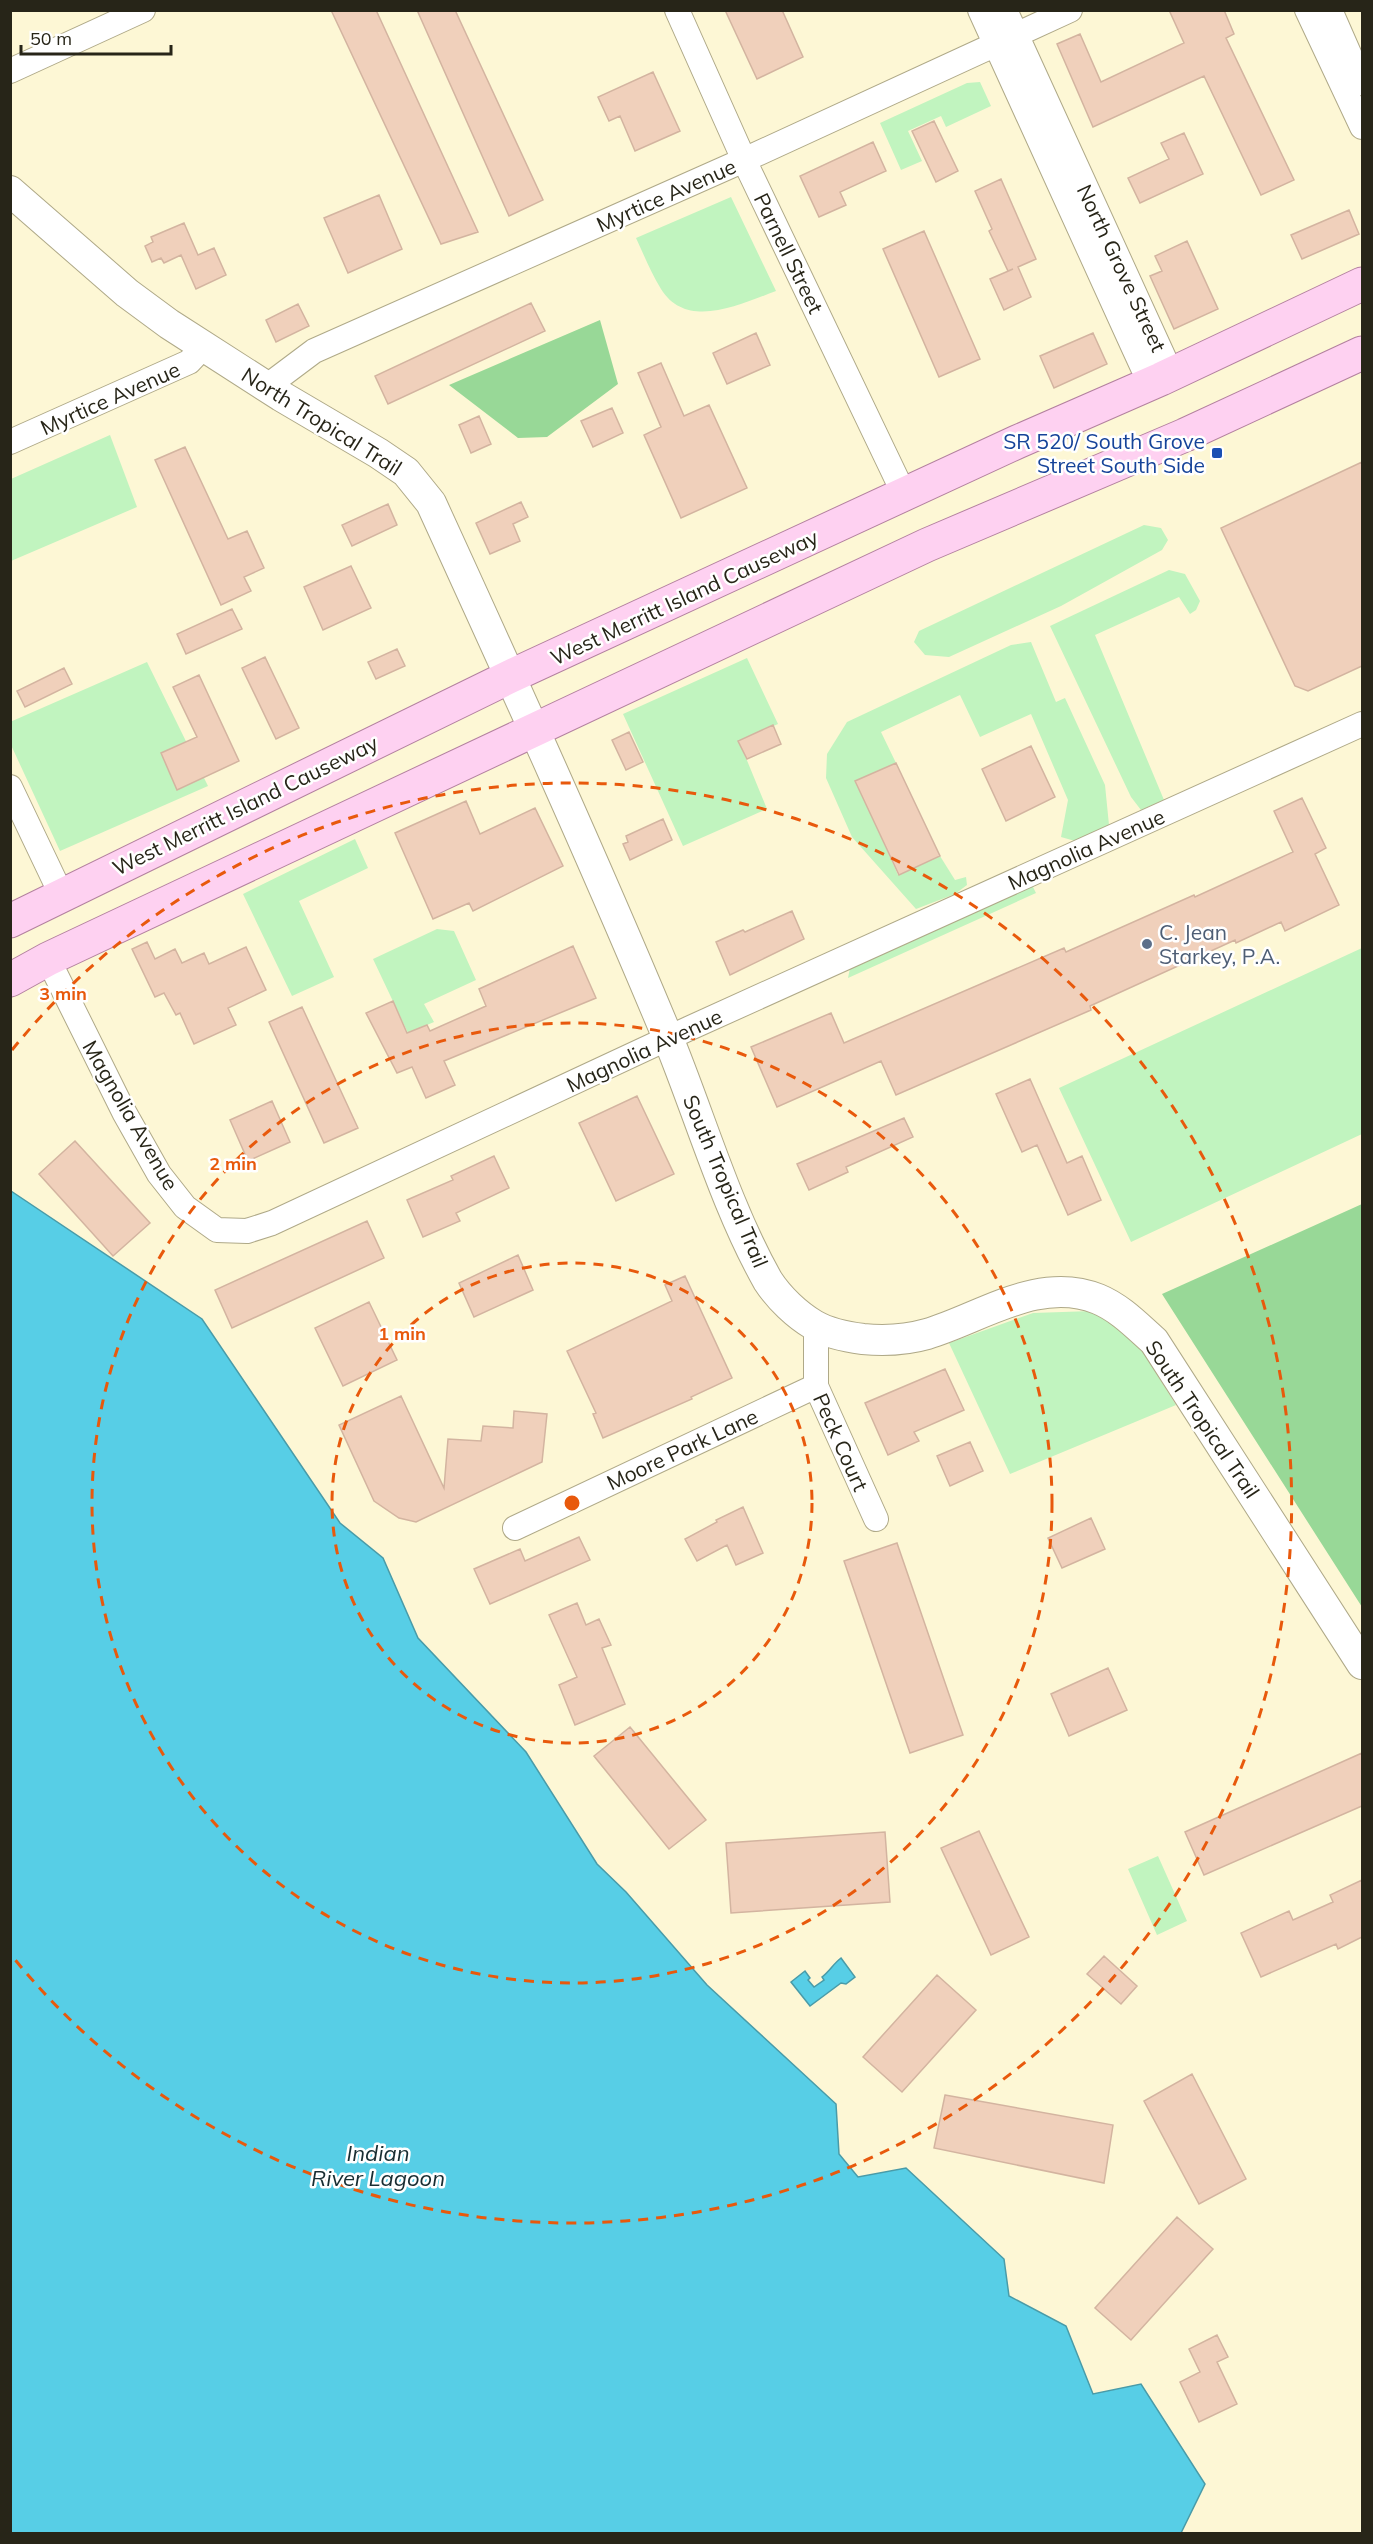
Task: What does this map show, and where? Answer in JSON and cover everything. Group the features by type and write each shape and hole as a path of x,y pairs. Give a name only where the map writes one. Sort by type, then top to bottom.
{"main road":[{"name":"West Merritt Island Causeway","path":"10,921 61,894 509,677 904,494 1161,379 1362,284"},
{"path":"10,980 48,959 927,545 1185,435 1362,353"}],"street":[{"path":"10,71 143,10"},
{"name":"Parnell Street","path":"677,10 744,160 904,494"},
{"name":"North Grove Street","path":"980,10 1006,40 1098,242 1164,358 1161,379"},
{"name":"North Grove Street","path":"1005,10 1006,40"},
{"name":"Myrtice Avenue","path":"266,387 314,351 744,160 1070,10"},
{"path":"1307,10 1362,127"},
{"path":"1330,10 1362,83"},
{"name":"North Tropical Trail","path":"10,191 127,293 266,387 406,472 431,503 535,730"},
{"name":"Myrtice Avenue","path":"10,442 189,362 204,346"},
{"name":"Magnolia Avenue","path":"48,959 102,1071 159,1174 185,1207 217,1230 247,1231 272,1223 668,1038 1362,724"},
{"name":"South Tropical Trail","path":"535,730 668,1038 749,1245 771,1285 793,1310 816,1326 848,1337 886,1341 926,1335 1016,1299 1061,1291 1098,1299 1124,1314 1155,1341 1362,1664"},
{"path":"10,787 61,894"},
{"name":"Peck Court","path":"816,1326 816,1386 876,1519"},
{"name":"Moore Park Lane","path":"516,1528 816,1386"}],"green space":[{"path":"980,82 991,106 946,127 941,116 908,131 922,161 901,170 880,123 967,83"},
{"path":"731,197 776,291 715,311 700,312 685,309 672,302 661,289 636,238"},
{"path":"600,320 618,384 547,437 518,438 449,385"},
{"path":"110,435 137,507 11,561 11,479"},
{"path":"1144,525 1161,528 1168,540 1162,550 1061,606 949,657 925,655 914,642 919,631"},
{"path":"1169,570 1185,574 1200,601 1196,610 1190,614 1179,597 1095,635 1164,800 1141,810 1131,797 1050,626"},
{"path":"1031,642 1056,702 1065,698 1105,785 1109,825 1075,841 1061,837 1068,800 1031,714 980,737 960,695 881,732 896,763 856,781 898,875 940,856 955,880 966,877 967,885 955,894 916,909 852,837 826,778 827,754 847,722 1011,645"},
{"path":"747,658 778,724 739,741 767,809 683,846 623,714"},
{"path":"147,662 208,786 60,851 11,745 10,722"},
{"path":"355,839 368,868 299,901 334,977 292,996 243,894"},
{"path":"1033,887 1036,893 848,978 850,968 1021,888"},
{"path":"437,929 454,931 476,980 424,1004 434,1022 408,1033 373,959"},
{"path":"1362,948 1362,1134 1131,1242 1059,1088"},
{"path":"1362,1204 1362,1607 1162,1294"},
{"path":"1092,1311 1136,1341 1176,1405 1010,1474 949,1343 1033,1313"},
{"path":"1158,1856 1187,1921 1157,1935 1128,1869"}],"water":[{"name":"Indian River Lagoon","path":"11,1191 202,1319 340,1523 383,1558 418,1638 526,1752 597,1864 626,1892 707,1985 836,2104 839,2154 858,2177 906,2168 1004,2259 1009,2296 1066,2326 1093,2394 1141,2384 1205,2484 1181,2533 11,2533"},
{"path":"841,1958 855,1977 846,1984 841,1983 810,2006 791,1982 805,1971 814,1987 824,1980 822,1977"}],"building":[{"path":"331,10 376,10 478,232 441,244"},
{"path":"417,10 455,10 543,200 509,216"},
{"path":"725,10 782,10 803,57 757,79"},
{"path":"1169,10 1224,10 1234,34 1226,38 1294,180 1261,195 1204,76 1093,127 1057,44 1080,34 1101,82 1184,43"},
{"path":"653,72 680,131 635,151 620,116 609,121 598,97"},
{"path":"934,121 958,171 936,182 912,131"},
{"path":"1184,133 1203,174 1140,203 1128,178 1169,159 1161,143"},
{"path":"873,142 886,171 840,192 846,205 819,217 800,176"},
{"path":"1001,179 1036,259 1018,267 1031,297 1004,310 990,279 1013,269 1008,271 989,231 992,229 975,191"},
{"path":"379,195 402,249 348,273 324,218"},
{"path":"1349,210 1359,234 1302,259 1291,235"},
{"path":"184,223 198,255 214,248 226,275 196,289 181,255 164,263 161,258 152,262 145,246 153,242 151,237"},
{"path":"924,231 980,359 939,377 883,249"},
{"path":"1187,241 1218,309 1174,329 1150,276 1162,271 1155,256"},
{"path":"531,303 545,331 388,404 375,376"},
{"path":"298,304 309,326 276,342 266,320"},
{"path":"756,333 770,365 727,384 713,353"},
{"path":"1093,333 1107,364 1054,388 1040,356"},
{"path":"661,363 684,416 709,405 747,488 681,518 644,435 661,427 638,373"},
{"path":"612,408 623,433 593,447 581,421"},
{"path":"479,416 491,444 471,453 459,425"},
{"path":"185,447 228,539 247,531 264,568 244,577 251,591 221,605 155,460"},
{"path":"1362,462 1362,666 1308,691 1295,686 1221,528"},
{"path":"521,502 528,517 513,524 520,541 490,554 476,523"},
{"path":"388,504 397,525 352,546 342,525"},
{"path":"351,566 371,608 323,630 304,587"},
{"path":"232,609 242,629 186,654 177,634"},
{"path":"397,649 405,666 376,679 368,662"},
{"path":"265,657 299,728 276,739 242,668"},
{"path":"64,668 72,684 25,707 17,691"},
{"path":"199,675 239,761 177,790 161,753 197,737 173,687"},
{"path":"773,725 781,744 747,759 738,741"},
{"path":"629,732 643,762 626,770 612,740"},
{"path":"1031,746 1055,797 1006,821 982,769"},
{"path":"896,763 940,856 899,875 855,781"},
{"path":"1302,798 1326,848 1315,854 1339,905 1285,931 1281,922 1236,943 1235,940 1090,1006 1091,1010 896,1095 881,1061 777,1107 751,1047 831,1013 844,1043 1064,948 1066,952 1194,895 1195,897 1293,852 1274,811"},
{"path":"466,801 480,834 535,808 563,866 473,911 469,903 433,919 395,833"},
{"path":"663,819 672,840 630,860 623,844 628,842 626,836"},
{"path":"792,911 804,939 730,975 716,942"},
{"path":"147,942 155,959 175,949 182,963 204,953 209,964 246,947 266,990 228,1008 236,1025 194,1044 180,1013 176,1015 164,993 155,997 132,949"},
{"path":"573,946 596,998 444,1061 455,1085 426,1098 412,1067 397,1073 366,1013 393,1001 407,1033 427,1025 430,1031 486,1006 479,989"},
{"path":"302,1007 358,1128 324,1143 269,1022"},
{"path":"1030,1079 1067,1163 1082,1156 1101,1200 1068,1215 1037,1145 1022,1152 996,1094"},
{"path":"637,1096 674,1174 616,1201 579,1123"},
{"path":"272,1101 290,1142 248,1161 230,1120"},
{"path":"904,1118 913,1137 846,1167 848,1172 809,1190 797,1164"},
{"path":"75,1141 150,1223 113,1256 39,1174"},
{"path":"494,1156 509,1188 456,1213 460,1221 423,1237 407,1200 453,1180 451,1176"},
{"path":"367,1221 384,1258 232,1328 215,1290"},
{"path":"518,1255 533,1290 474,1317 459,1283"},
{"path":"685,1276 732,1378 691,1397 692,1399 603,1438 593,1414 596,1413 567,1351 672,1301 665,1285"},
{"path":"369,1302 397,1360 343,1386 315,1328"},
{"path":"945,1369 964,1410 914,1432 919,1441 888,1455 865,1403"},
{"path":"401,1396 444,1488 448,1439 481,1441 483,1426 513,1428 514,1411 547,1414 542,1462 416,1522 399,1518 374,1501 339,1425"},
{"path":"970,1442 983,1471 950,1486 937,1456"},
{"path":"743,1507 763,1553 736,1565 727,1545 697,1561 685,1539"},
{"path":"1091,1518 1105,1549 1062,1568 1048,1538"},
{"path":"579,1537 590,1560 490,1604 474,1569 520,1549 525,1561"},
{"path":"897,1543 963,1735 910,1753 844,1561"},
{"path":"577,1603 586,1625 599,1619 611,1645 602,1648 625,1704 575,1725 559,1685 577,1677 549,1615"},
{"path":"1108,1668 1127,1710 1069,1736 1051,1694"},
{"path":"630,1727 706,1820 669,1849 594,1756"},
{"path":"1362,1753 1362,1806 1204,1875 1185,1832"},
{"path":"979,1831 1029,1937 991,1955 941,1848"},
{"path":"885,1832 890,1902 731,1913 726,1843"},
{"path":"1362,1880 1362,1937 1338,1949 1336,1944 1261,1977 1241,1933 1289,1911 1293,1920 1333,1902 1330,1895"},
{"path":"1104,1956 1137,1986 1121,2004 1087,1974"},
{"path":"937,1975 976,2010 902,2092 863,2057"},
{"path":"1192,2074 1246,2179 1199,2204 1144,2101"},
{"path":"945,2095 1113,2125 1104,2183 934,2148"},
{"path":"1177,2217 1213,2249 1131,2340 1095,2308"},
{"path":"1217,2335 1228,2357 1217,2362 1237,2404 1199,2422 1180,2382 1200,2372 1189,2349"}],"place":[{"name":"SR 520/ South Grove Street South Side","path":"1217,453"},
{"name":"C. Jean Starkey, P.A.","path":"1147,944"}]}
